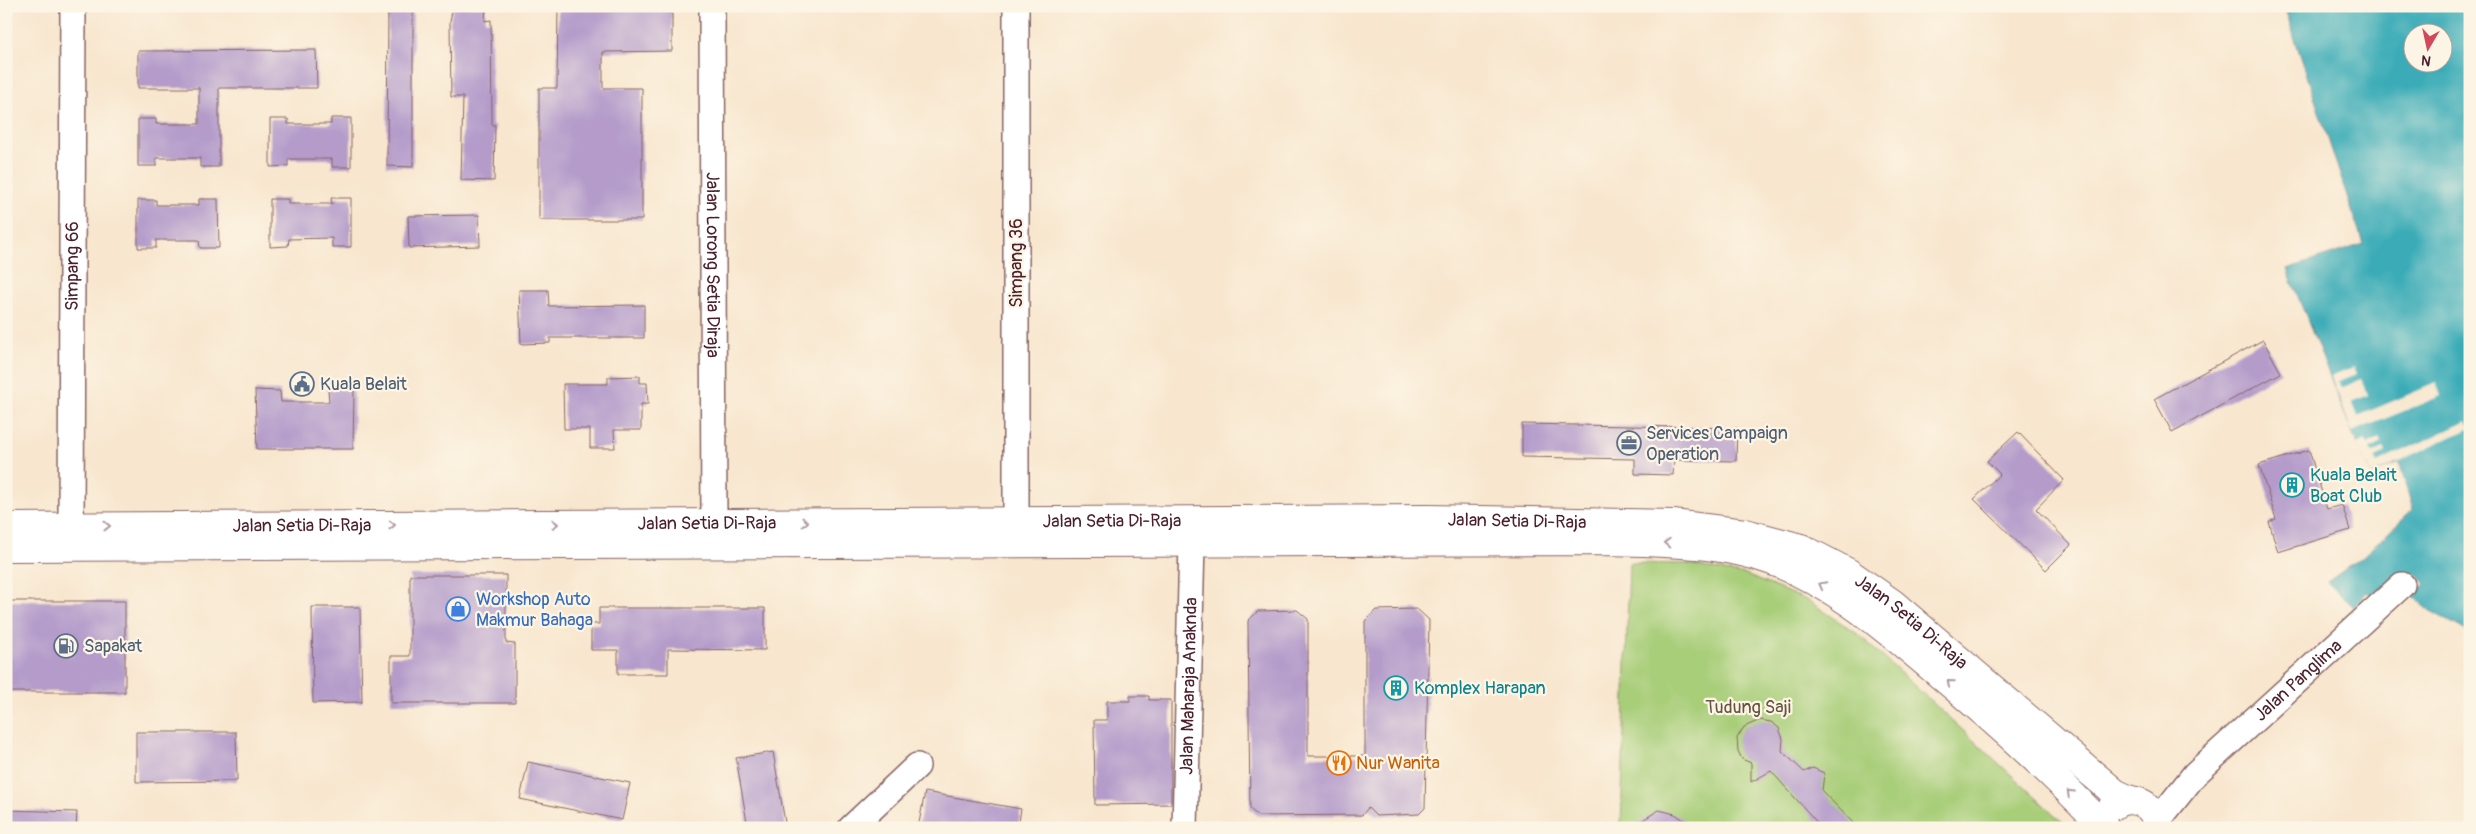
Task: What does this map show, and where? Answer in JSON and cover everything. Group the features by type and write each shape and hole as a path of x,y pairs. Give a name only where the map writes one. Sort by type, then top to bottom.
{"main road":[{"name":"Jalan Setia Di-Raja","path":"6,527 1428,519 1659,523 1718,529 1776,540 1814,554 1866,584 1900,610 2115,793 2145,813"},
{"name":"Jalan Setia Di-Raja","path":"6,547 1611,541 1713,547 1758,556 1790,568 1824,586 1867,614 2030,753 2104,828"},
{"path":"2104,828 2107,814 2116,804 2145,813"}],"street":[{"name":"Simpang 66","path":"71,526 73,6"},
{"name":"Jalan Lorong Setia Diraja","path":"712,6 714,523"},
{"name":"Simpang 36","path":"1016,6 1016,520"},
{"name":"Jalan Maharaja Anaknda","path":"1185,828 1192,543"},
{"name":"Jalan Panglima","path":"2145,813 2194,774 2402,585"},
{"path":"852,828 917,766"}],"green space":[{"name":"Tudung Saji","path":"1629,563 1688,564 1746,575 1809,601 1859,635 2069,828 1621,828"}],"water":[{"path":"2284,6 2470,6 2470,633 2429,610 2413,596 2426,584 2416,573 2402,585 2377,598 2367,592 2354,607 2327,582 2361,558 2413,510 2399,462 2372,474 2352,432 2287,269 2363,244"}],"pier":[{"path":"2353,367 2356,374 2338,381 2341,388 2362,379 2368,395 2352,402 2358,416 2436,383 2441,396 2352,432 2331,376"},
{"path":"2467,421 2470,428 2372,474 2357,444 2365,440 2368,444 2379,438 2381,443 2370,449 2372,453 2383,448 2386,453 2375,458 2377,463"}],"building":[{"path":"388,6 413,6 413,167 387,166"},
{"path":"453,6 486,6 485,21 491,20 492,125 495,125 494,181 461,180 463,97 451,97 450,21"},
{"path":"558,6 672,6 672,51 603,52 603,88 642,88 642,220 539,220 539,88 557,88"},
{"path":"316,50 317,88 219,88 219,167 200,167 200,158 156,158 156,166 138,166 138,119 156,119 156,124 199,124 199,88 138,88 138,51"},
{"path":"331,118 351,118 351,167 332,167 332,159 288,159 288,166 270,167 270,119 288,119 288,124 331,124"},
{"path":"331,198 351,198 351,247 332,247 332,238 289,239 288,246 270,247 270,199 288,199 288,204 332,204"},
{"path":"199,199 218,199 219,248 200,248 199,240 156,240 156,248 138,248 138,200 156,200 156,205 199,205"},
{"path":"479,215 480,246 409,248 408,216"},
{"path":"519,290 548,290 549,306 644,305 644,338 550,338 550,343 521,344"},
{"path":"2263,340 2281,373 2172,432 2154,399"},
{"path":"640,376 640,383 647,383 648,404 641,404 641,430 614,430 615,448 590,448 590,429 564,429 563,384 608,384 608,377"},
{"path":"328,389 354,390 353,449 257,449 255,390 280,391 281,402 329,402"},
{"name":"Services Campaign Operation","path":"1522,424 1737,428 1736,461 1674,460 1673,475 1635,474 1635,459 1522,457"},
{"path":"2018,432 2064,480 2036,509 2071,545 2046,570 1974,499 2000,474 1987,461"},
{"name":"Kuala Belait Boat Club","path":"2309,450 2327,509 2342,505 2350,530 2278,552 2269,522 2276,519 2259,465"},
{"name":"Workshop Auto Makmur Bahaga","path":"410,575 506,575 506,643 515,644 515,703 391,703 391,656 410,656"},
{"name":"Sapakat","path":"6,601 125,601 125,692 6,692"},
{"path":"312,607 360,607 362,702 313,703"},
{"path":"599,608 765,608 765,650 668,649 668,674 618,674 618,650 591,650 591,624 599,624"},
{"name":"Komplex Harapan","path":"1417,609 1429,620 1425,808 1419,814 1376,816 1368,808 1362,815 1258,816 1250,809 1248,621 1258,611 1297,610 1308,619 1308,756 1365,756 1365,621 1376,610"},
{"path":"1130,696 1149,696 1149,700 1171,700 1171,804 1095,805 1094,720 1107,720 1107,701 1130,701"},
{"path":"1760,720 1771,722 1779,728 1783,739 1782,751 1804,772 1813,768 1824,773 1822,791 1858,828 1822,828 1771,771 1751,782 1751,763 1742,759 1738,751 1737,738 1744,727"},
{"path":"136,732 236,732 237,781 136,782"},
{"path":"773,752 786,828 748,828 736,758"},
{"path":"528,762 630,783 622,820 520,799"},
{"path":"925,792 1021,809 1018,828 918,828"},
{"path":"6,810 77,812 76,828 6,828"},
{"path":"1659,810 1675,814 1696,828 1630,828"}],"place":[{"name":"Kuala Belait","path":"302,384"},
{"name":"Services Campaign Operation","path":"1629,443"},
{"name":"Kuala Belait Boat Club","path":"2292,485"},
{"name":"Workshop Auto Makmur Bahaga","path":"458,609"},
{"name":"Sapakat","path":"66,646"},
{"name":"Komplex Harapan","path":"1396,688"},
{"name":"Nur Wanita","path":"1339,763"}]}
